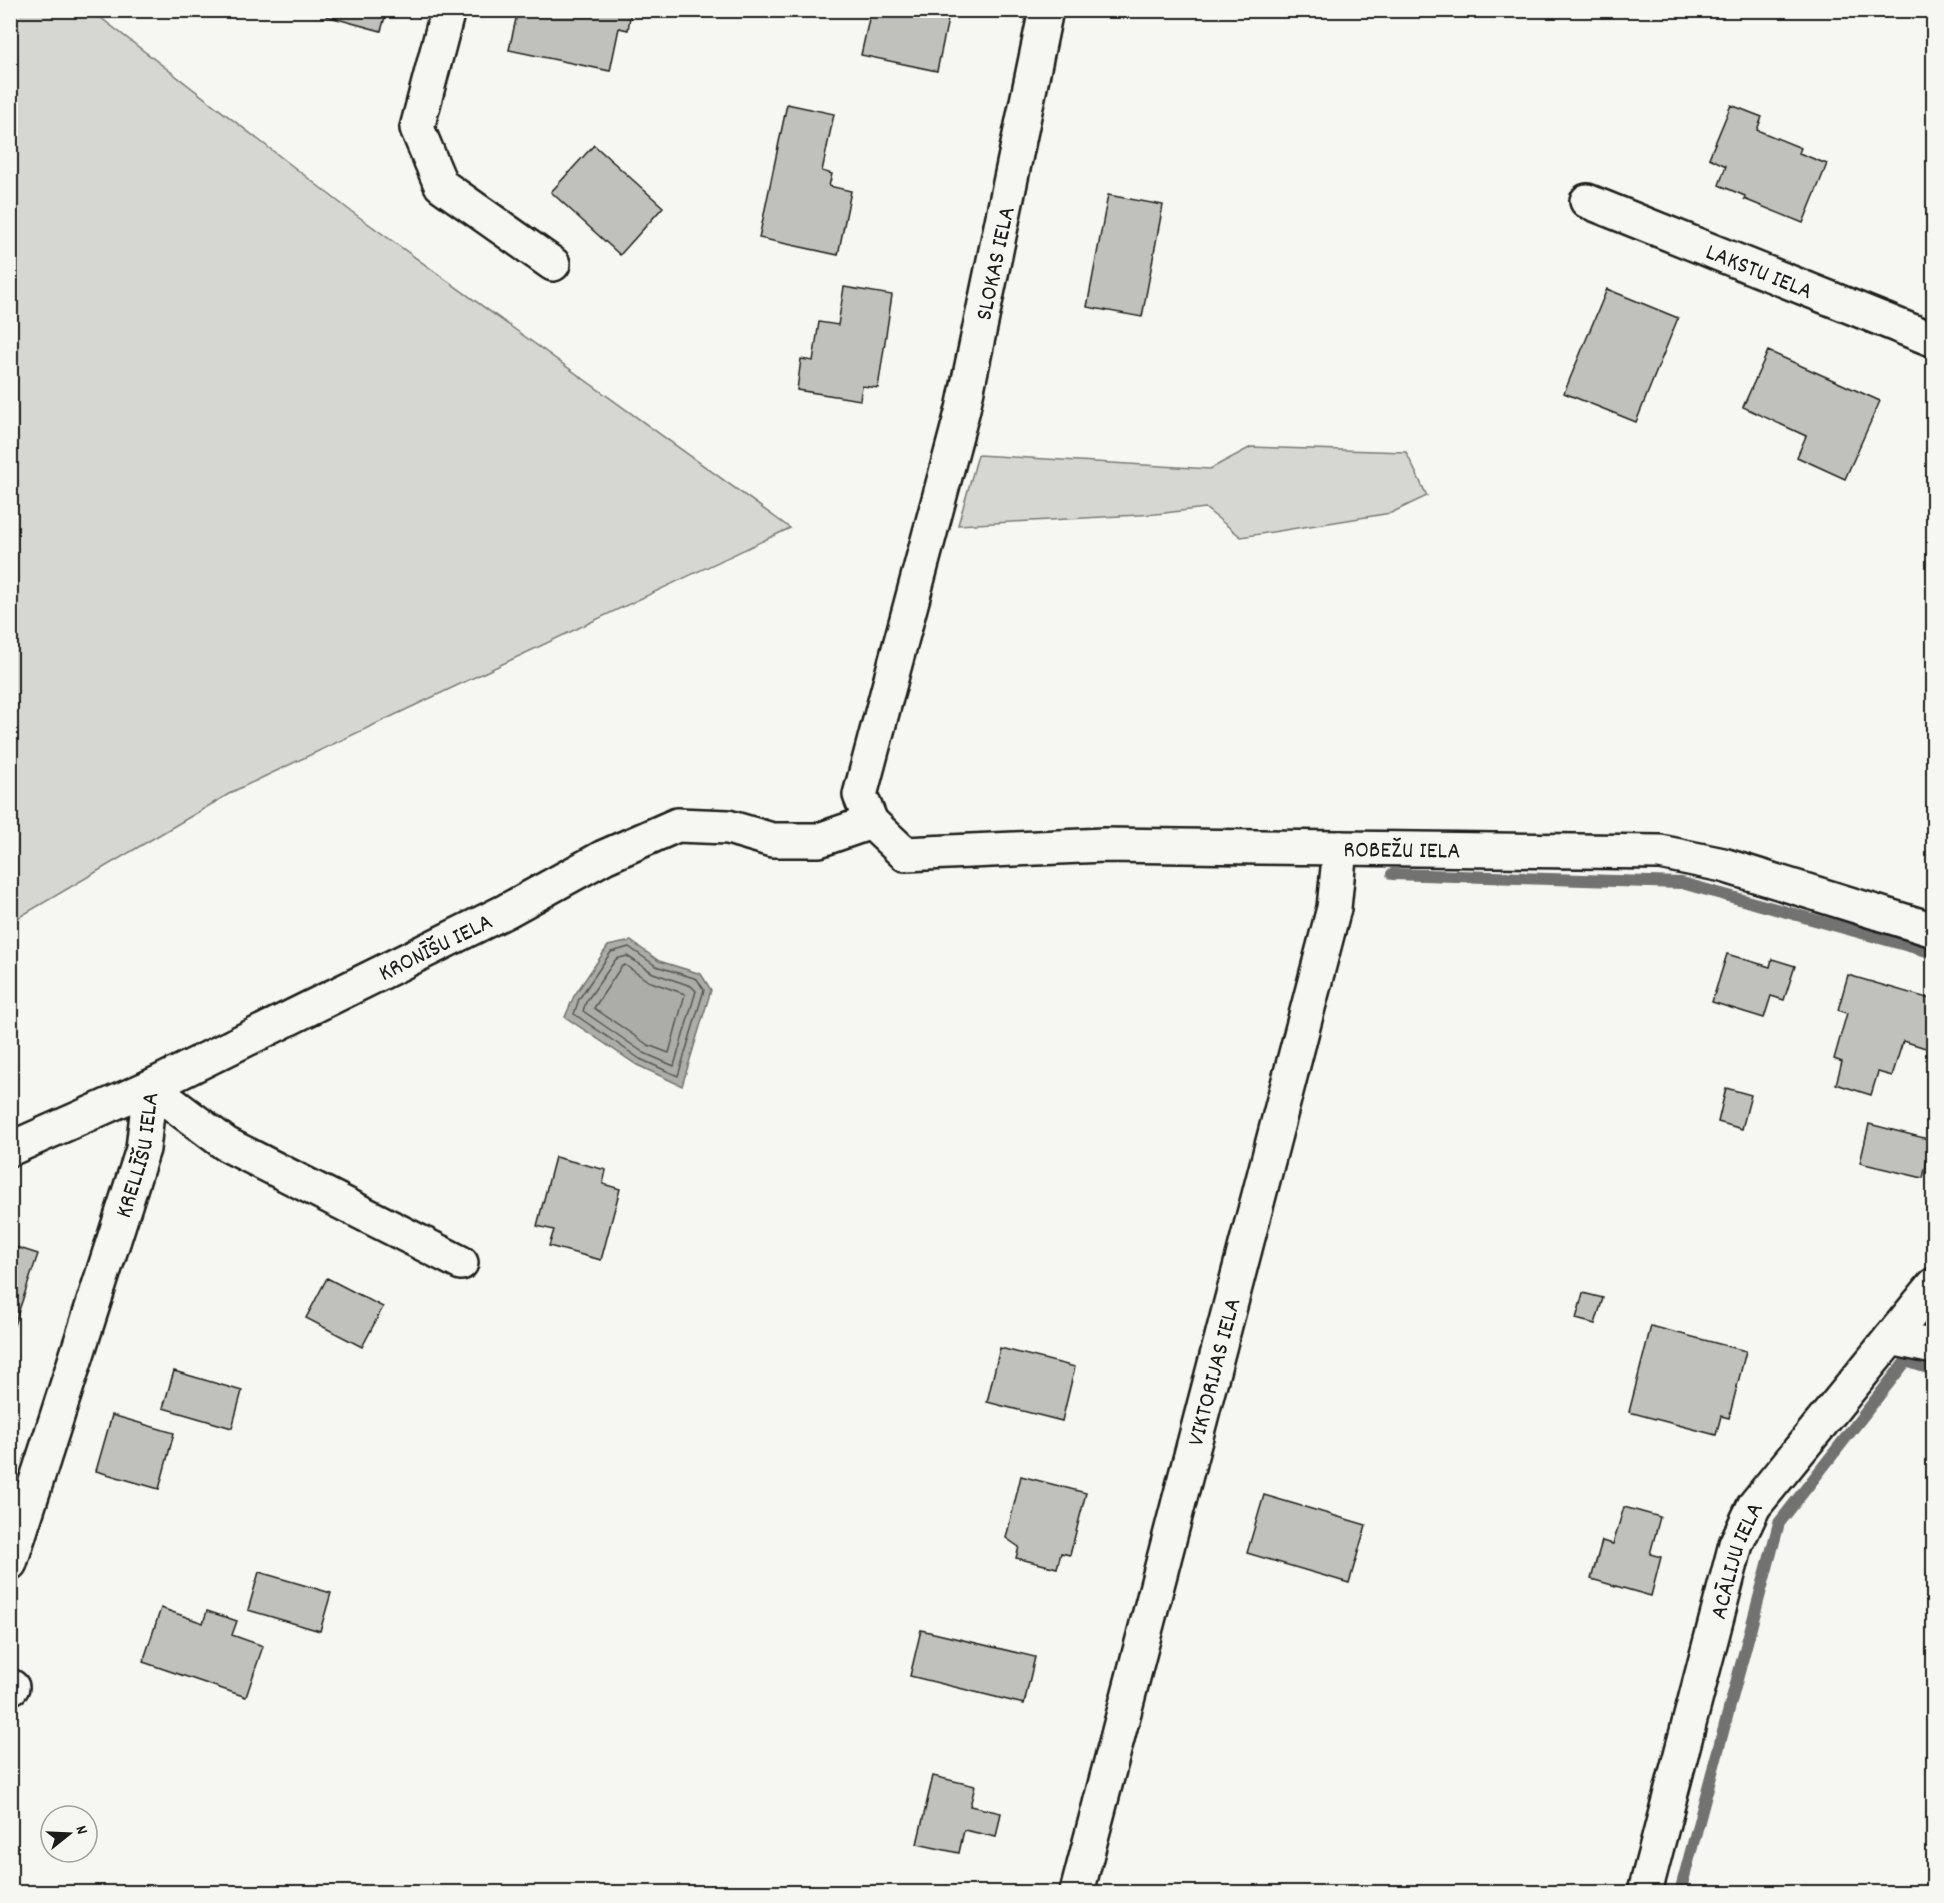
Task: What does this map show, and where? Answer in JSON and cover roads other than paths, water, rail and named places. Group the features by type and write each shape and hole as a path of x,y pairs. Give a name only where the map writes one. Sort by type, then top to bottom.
{"street":[{"path":"448,10 417,128 441,185 553,264"},
{"name":"SLOKAS IELA","path":"871,822 860,795 963,410 1046,10"},
{"name":"LAKSTU IELA","path":"1587,201 1934,340"},
{"name":"ROBEŽU IELA","path":"871,822 905,854 1104,845 1660,852 1723,865 1934,930"},
{"name":"KRONĪŠU IELA","path":"10,1149 150,1087 496,916 604,857 676,825 728,827 772,840 819,840 871,822"},
{"name":"VIKTORIJAS IELA","path":"1077,1893 1334,908 1340,848"},
{"name":"KRELLĪŠU IELA","path":"150,1087 226,1144 461,1263"},
{"name":"KRELLĪŠU IELA","path":"10,1563 143,1149 150,1087"},
{"name":"ACĀLIJU IELA","path":"1645,1893 1736,1544 1754,1506 1934,1285"},
{"path":"1891,1338 1934,1347"}],"water":[{"path":"631,941 659,961 701,974 711,990 682,1086 637,1065 565,1017 574,996 608,946"}],"waterway":[{"path":"1392,874 1682,883 1934,953"},
{"path":"1680,1892 1779,1523 1906,1361 1934,1370"}]}
